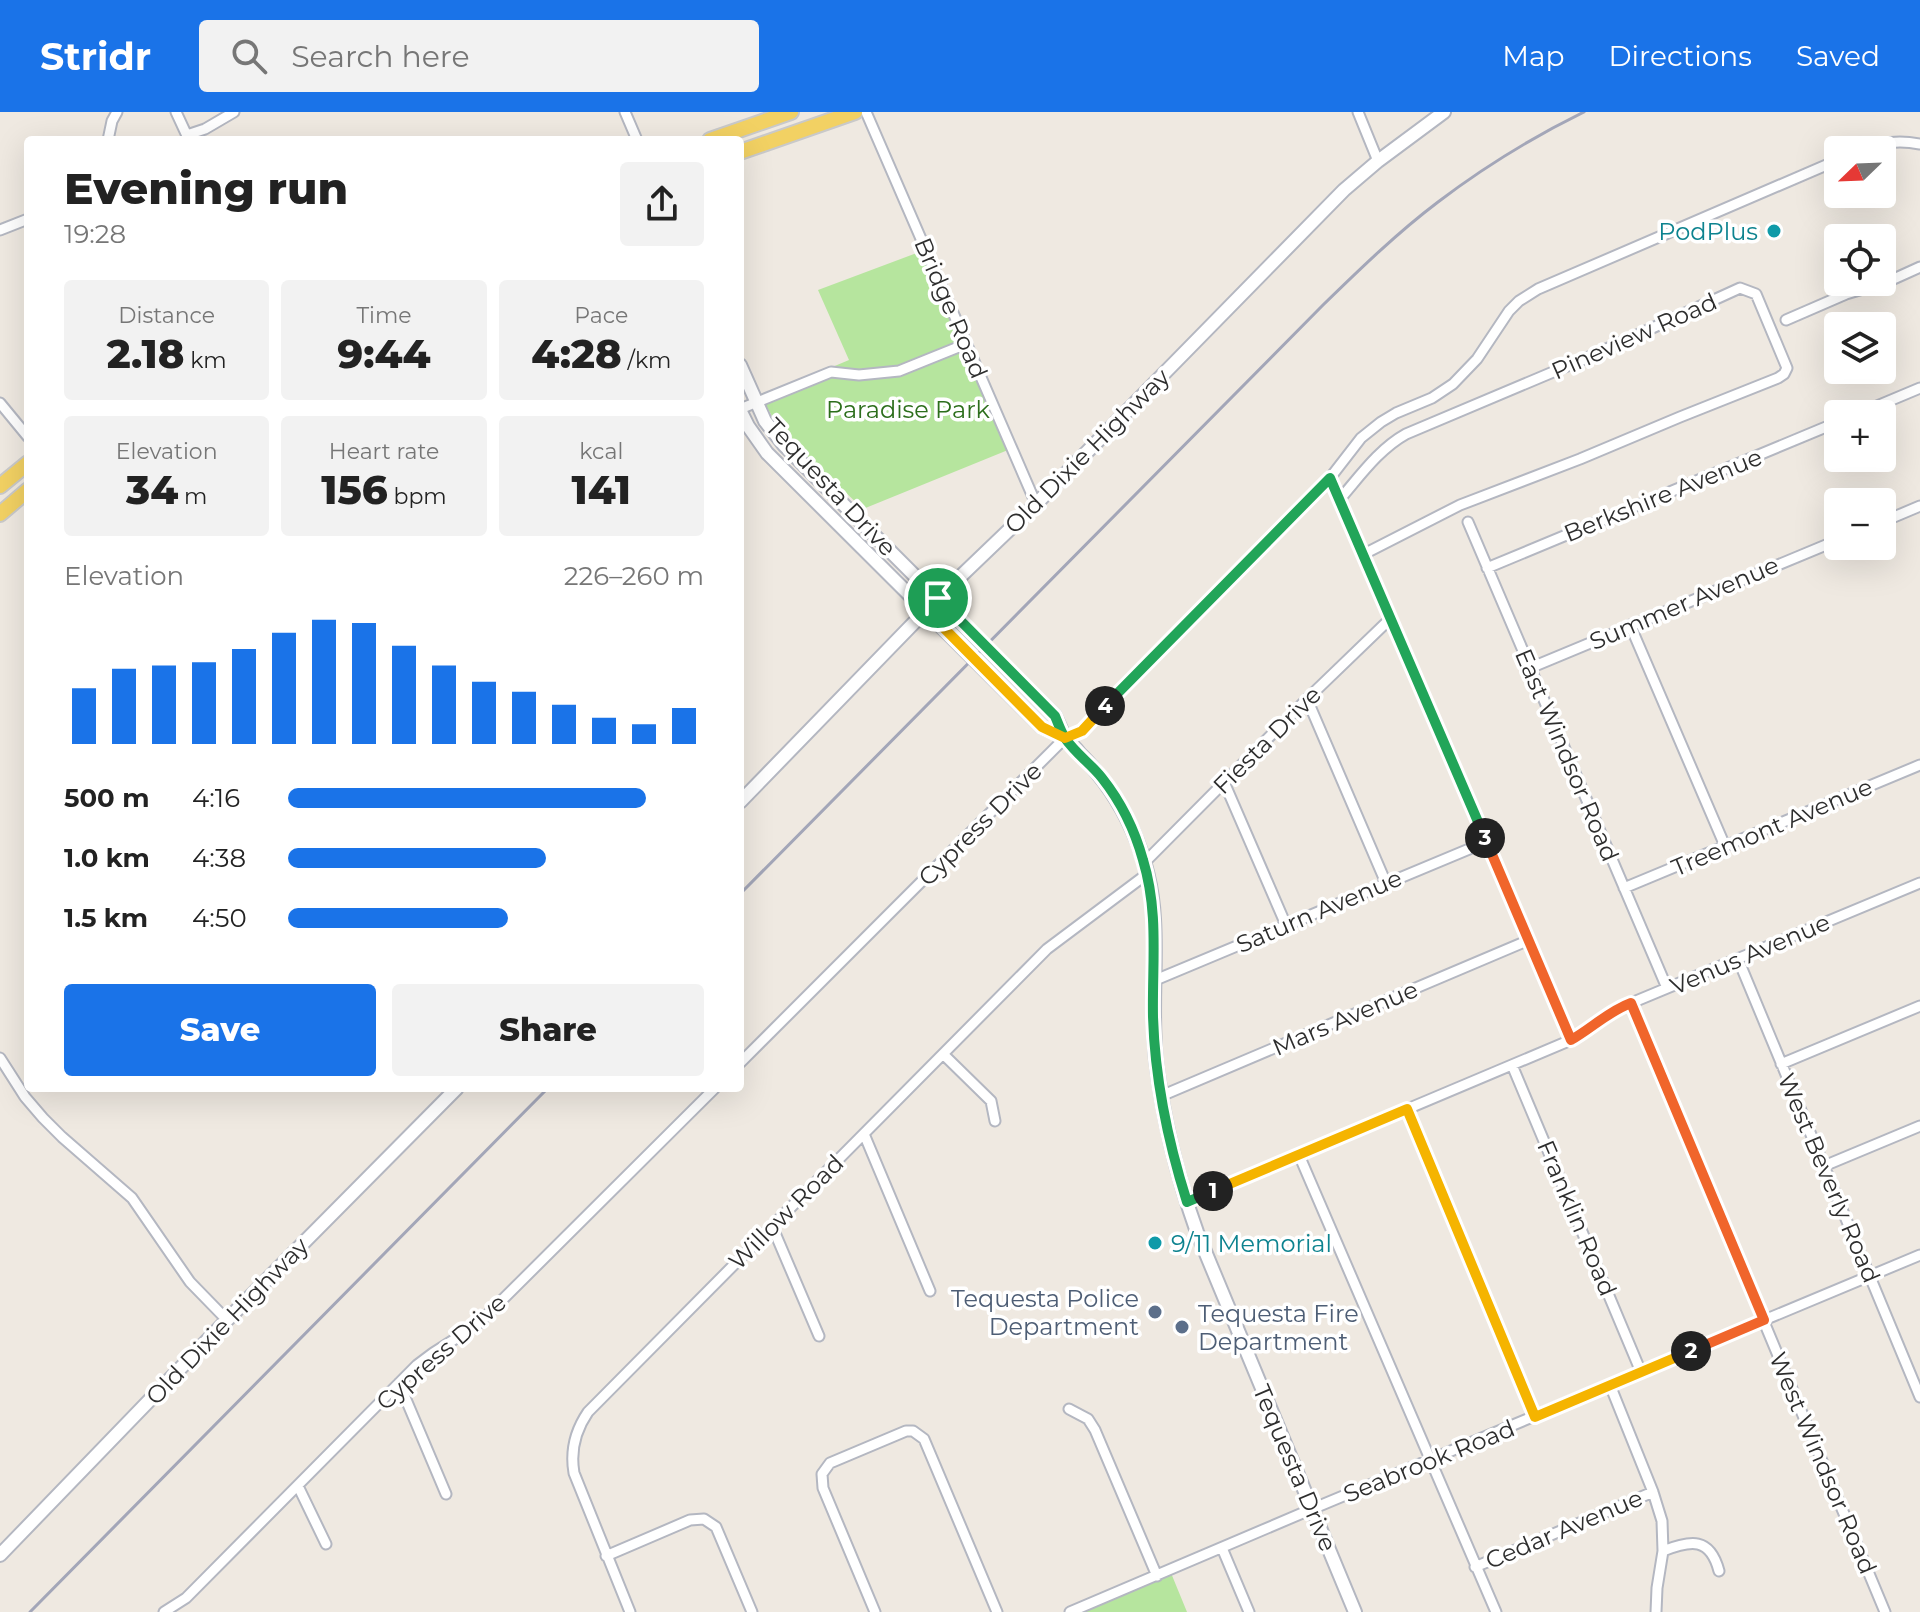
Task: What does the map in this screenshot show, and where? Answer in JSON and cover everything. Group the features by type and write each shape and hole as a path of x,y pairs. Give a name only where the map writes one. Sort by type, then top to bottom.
{"main road":[{"path":"722,136 791,112"},
{"path":"744,151 855,112"},
{"path":"0,486 24,466"},
{"path":"0,514 24,493"}],"street":[{"path":"109,136 117,112"},
{"path":"176,112 187,136"},
{"path":"192,136 234,112"},
{"path":"625,112 635,136"},
{"name":"Bridge Road","path":"866,112 1036,504"},
{"path":"1358,112 1378,161"},
{"name":"Old Dixie Highway","path":"744,798 926,610 1036,504 1344,190 1444,112"},
{"path":"1896,142 1920,144"},
{"name":"Cypress Drive","path":"744,1059 1065,738 1082,731 1328,479 1368,432 1396,413 1439,394 1463,375 1509,311 1525,296 1824,166"},
{"path":"0,230 24,221"},
{"path":"1786,320 1920,267"},
{"name":"Pineview Road","path":"1340,499 1378,456 1406,434 1591,356 1740,288 1756,294 1787,368 1778,378 1460,505 1364,554"},
{"path":"744,408 831,372 875,375 899,371 966,344"},
{"name":"Tequesta Drive","path":"744,374 765,421 784,445 1055,716 1065,738 1105,782 1132,829 1146,868 1154,916 1155,1044 1167,1132 1187,1202 1355,1612"},
{"path":"1891,400 1920,388"},
{"path":"0,403 24,432"},
{"name":"Tequesta Drive","path":"744,418 767,453 1042,727 1065,738"},
{"name":"Berkshire Avenue","path":"1487,568 1824,428"},
{"path":"1328,479 1364,554 1571,1040"},
{"path":"1896,516 1920,506"},
{"name":"East Windsor Road","path":"1468,522 1667,988"},
{"name":"Summer Avenue","path":"1530,668 1824,546"},
{"name":"Fiesta Drive","path":"1146,868 1224,782 1391,618"},
{"path":"1630,625 1725,846"},
{"path":"1307,699 1386,883"},
{"name":"Treemont Avenue","path":"1624,888 1920,765"},
{"path":"1224,782 1286,925"},
{"name":"Saturn Avenue","path":"1153,981 1486,842"},
{"name":"Willow Road","path":"630,1612 574,1473 573,1449 580,1426 594,1406 1047,949 1146,868"},
{"name":"Venus Avenue","path":"1187,1202 1571,1040 1631,1003 1920,883"},
{"name":"Mars Avenue","path":"1161,1096 1529,940"},
{"name":"West Beverly Road","path":"1738,959 1920,1397"},
{"name":"West Windsor Road","path":"1631,1003 1885,1612"},
{"path":"1781,1064 1920,1006"},
{"path":"943,1054 991,1101 995,1121"},
{"path":"0,1058 43,1118 132,1198 190,1282 227,1320"},
{"name":"Franklin Road","path":"1512,1065 1641,1372"},
{"name":"Old Dixie Highway","path":"0,1555 453,1092"},
{"name":"Cypress Drive","path":"164,1612 186,1598 399,1383 433,1353 477,1325 711,1092"},
{"path":"1407,1109 1535,1417"},
{"path":"1824,1166 1920,1126"},
{"path":"864,1134 930,1291"},
{"path":"1299,1155 1496,1612"},
{"path":"772,1226 819,1336"},
{"name":"Seabrook Road","path":"1070,1612 1920,1255"},
{"path":"399,1383 446,1494"},
{"path":"1610,1385 1662,1521 1663,1551 1655,1612"},
{"path":"1069,1409 1088,1419 1095,1430 1157,1576"},
{"path":"875,1612 823,1488 822,1474 830,1463 906,1431 913,1431 924,1439 997,1612"},
{"path":"298,1486 326,1544"},
{"name":"Cedar Avenue","path":"1475,1567 1653,1492"},
{"path":"606,1556 690,1520 704,1519 716,1527 752,1612"},
{"path":"1663,1551 1694,1543 1706,1547 1715,1556 1719,1571"},
{"path":"1222,1548 1249,1612"}],"green space":[{"name":"Paradise Park","path":"922,251 1008,450 863,509 780,430 761,397 849,360 818,290"},
{"path":"1171,1573 1187,1612 1078,1612"}],"railway":[{"path":"744,890 1379,252 1473,177 1528,142 1584,112"},
{"path":"30,1612 544,1092"}],"place":[{"name":"PodPlus","path":"1774,231"},
{"name":"9/11 Memorial","path":"1155,1243"},
{"name":"Tequesta Police Department","path":"1155,1312"},
{"name":"Tequesta Fire Department","path":"1182,1327"}],"route":[{"path":"938,598 926,610 1042,727 1065,738 1082,731 1330,478 1571,1040 1631,1003 1764,1320 1535,1417 1407,1109 1187,1202 1176,1169 1161,1096 1153,1019 1154,916 1144,863 1132,829 1105,782 1065,738 1055,716 938,598"}]}
